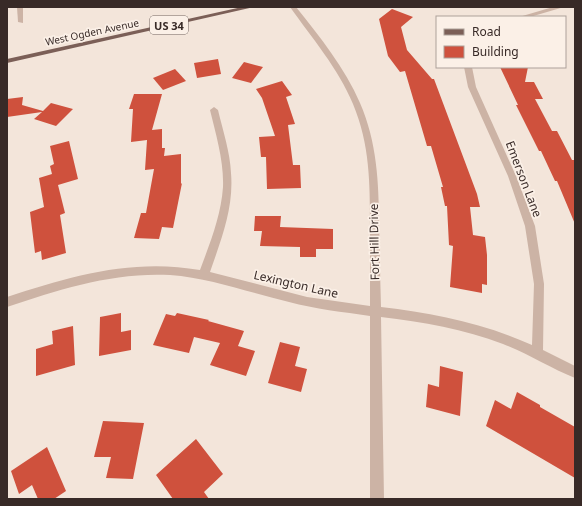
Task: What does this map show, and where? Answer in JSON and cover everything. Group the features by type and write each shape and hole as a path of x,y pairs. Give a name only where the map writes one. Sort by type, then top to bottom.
{"main road":[{"name":"West Ogden Avenue","path":"7,61 251,7"}],"street":[{"path":"20,7 21,22"},
{"name":"Fort Hill Drive","path":"293,7 327,50 342,74 359,108 367,133 374,175 376,499"},
{"path":"526,16 561,7"},
{"name":"Emerson Lane","path":"468,68 472,87 512,176 530,226 539,284 537,354"},
{"path":"204,275 223,216 226,192 227,174 214,110"},
{"name":"Lexington Lane","path":"7,302 93,277 153,270 180,271 204,275 291,298 375,312 432,319 487,332 553,360 575,372"}],"building":[{"path":"392,9 413,17 401,27 407,50 432,79 434,79 477,194 480,207 470,207 473,235 485,237 487,255 487,285 482,284 482,293 450,287 453,246 449,245 447,206 445,206 441,187 443,187 431,146 427,146 405,71 400,72 388,56 379,19"},
{"path":"218,59 221,74 197,78 194,63"},
{"path":"244,62 263,67 251,83 232,78"},
{"path":"500,68 528,68 525,82 534,82 543,99 535,99 552,131 557,131 572,160 575,160 575,224 557,181 555,181 541,151 539,151 516,105 518,105"},
{"path":"175,69 186,81 163,90 153,78"},
{"path":"282,81 292,95 286,97 295,124 288,125 293,165 300,165 301,188 267,189 266,157 261,157 259,137 275,136 262,98 256,89"},
{"path":"134,94 162,94 152,130 162,129 162,148 165,148 164,156 181,154 181,184 182,183 173,228 162,227 159,239 134,238 141,213 146,213 154,169 145,170 147,140 131,142 133,109 129,109"},
{"path":"23,97 22,105 43,111 51,103 73,109 56,126 34,119 42,112 7,117 7,99"},
{"path":"69,141 78,179 58,185 65,213 60,215 66,253 42,260 41,251 35,253 30,212 44,207 39,178 52,174 50,166 54,164 50,146"},
{"path":"255,216 281,216 280,227 333,229 333,249 316,249 316,257 300,257 300,247 260,246 262,231 254,231"},
{"path":"121,313 121,332 131,330 131,350 99,356 100,317"},
{"path":"177,313 209,320 208,321 244,331 238,346 255,351 246,376 210,365 220,343 194,337 189,353 153,345 166,314 175,316"},
{"path":"73,326 75,365 36,376 36,349 53,344 52,331"},
{"path":"280,342 300,347 295,366 307,369 301,392 268,383"},
{"path":"440,366 463,372 460,416 426,407 428,384 439,387"},
{"path":"517,392 575,427 575,478 486,426 495,400 511,409"},
{"path":"103,421 144,423 133,479 106,478 111,457 94,457"},
{"path":"196,439 223,474 204,492 209,499 173,499 156,475"},
{"path":"47,447 66,491 54,499 38,499 32,485 19,494 11,471"}]}
